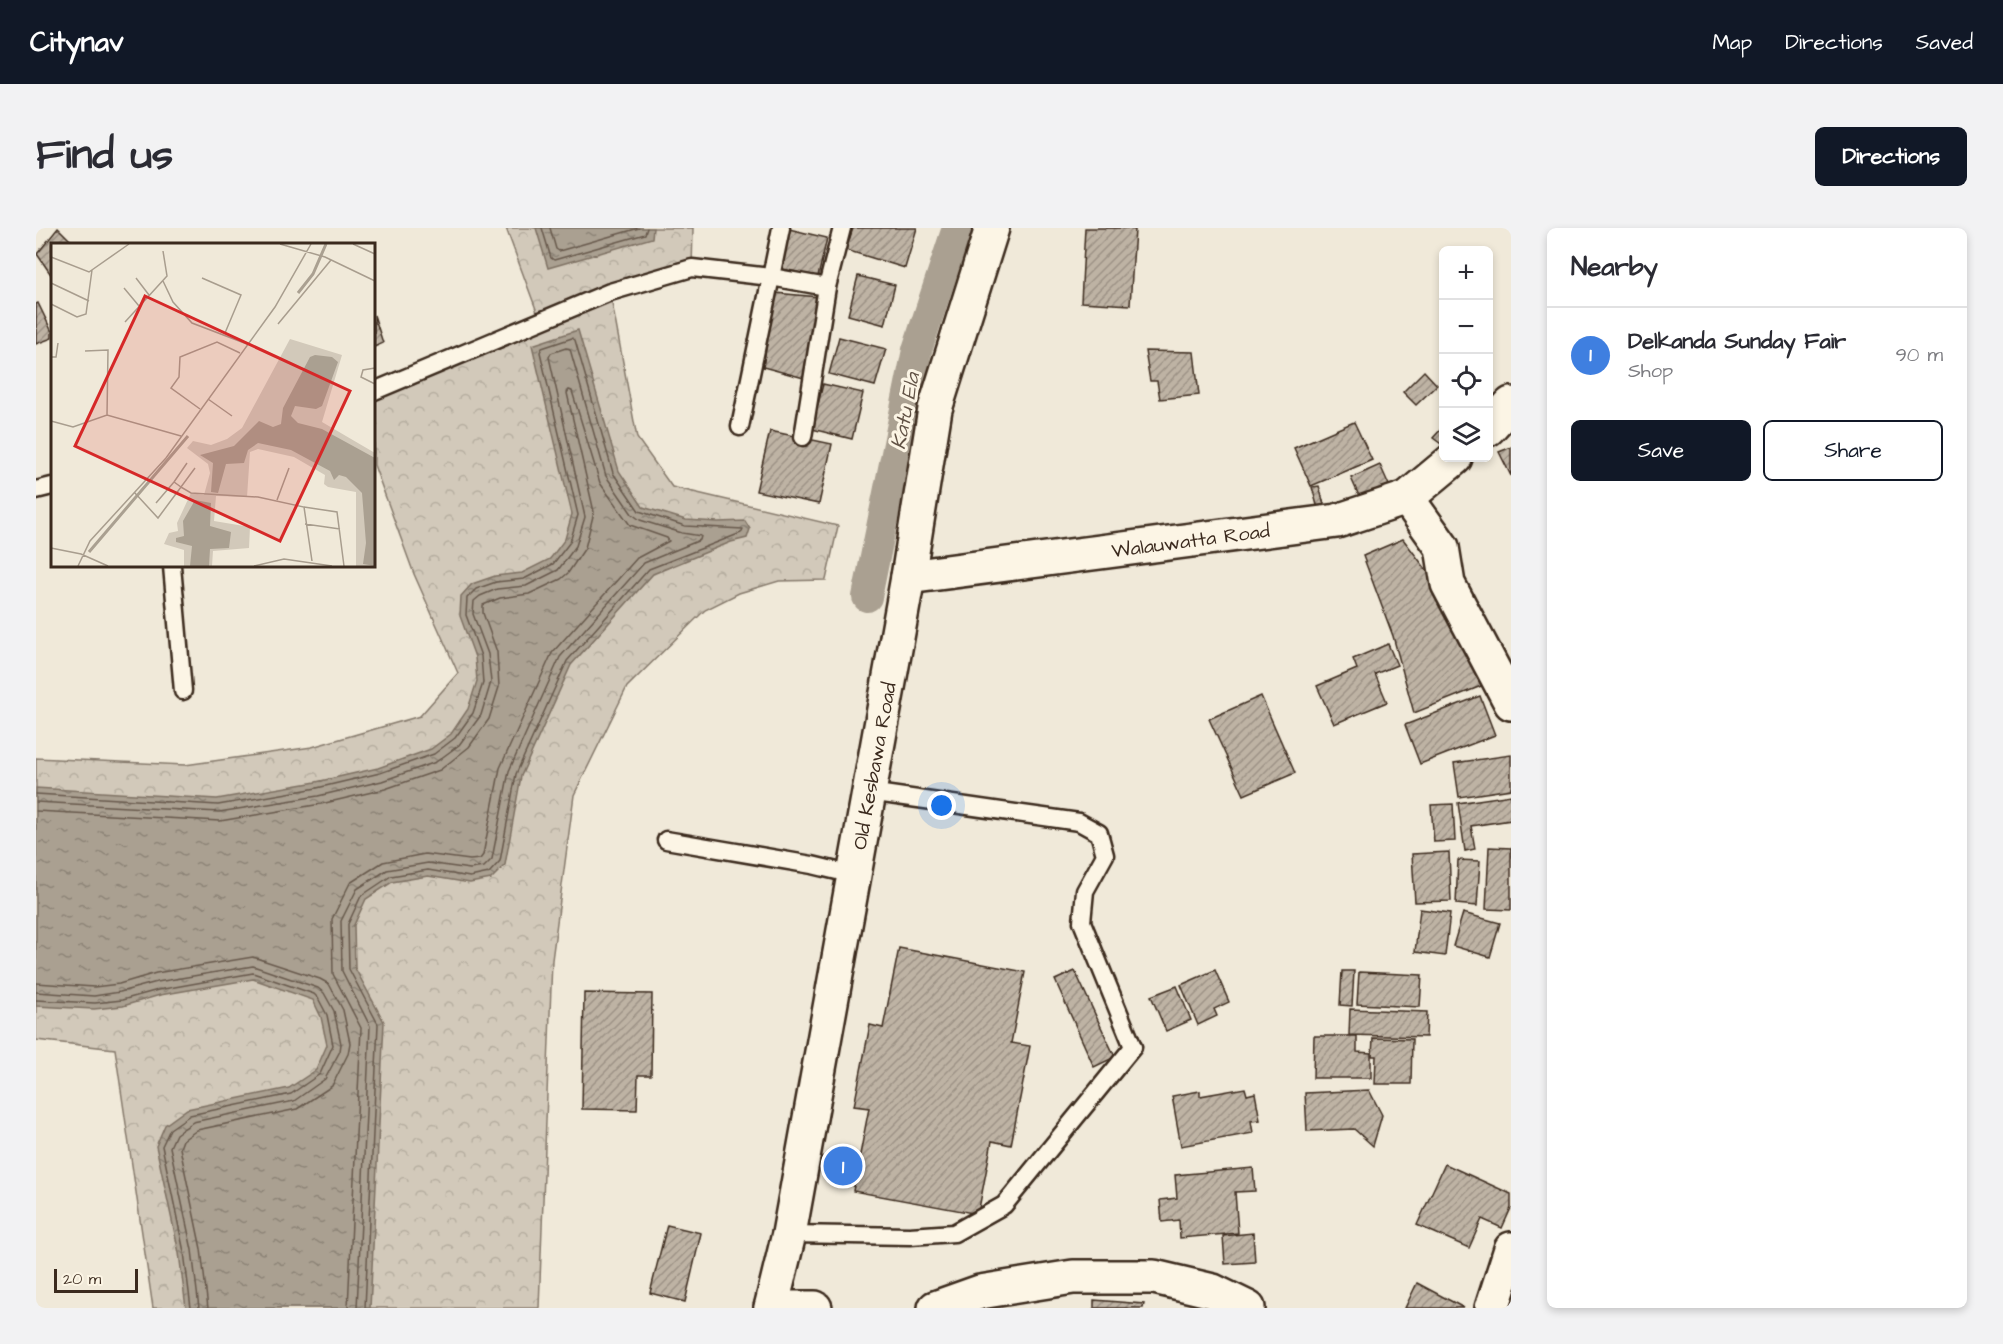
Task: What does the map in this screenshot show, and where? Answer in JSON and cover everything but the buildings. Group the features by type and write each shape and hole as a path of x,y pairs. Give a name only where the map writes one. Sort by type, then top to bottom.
{"street":[{"name":"Old Kesbawa Road","path":"771,1308 789,1234 908,577 935,409 993,228"},
{"path":"1493,424 1511,404"},
{"name":"Walauwatta Road","path":"908,577 1337,521 1407,498 1450,462"},
{"path":"1407,498 1442,547 1448,584 1511,704"},
{"path":"1492,1308 1511,1249"},
{"path":"935,1308 980,1292 1073,1277 1154,1277 1213,1291 1248,1308"},
{"path":"771,1308 814,1308"}],"lane":[{"path":"740,427 781,228"},
{"path":"803,437 827,286 842,228"},
{"path":"375,391 600,295 692,268 827,286"},
{"path":"36,490 51,486"},
{"path":"172,567 183,691"},
{"path":"789,1234 910,1236 954,1233 1004,1205 1133,1047 1082,922 1085,891 1105,855 1099,833 1079,822 869,792"},
{"path":"666,840 812,865 854,875"}],"green space":[{"path":"506,228 693,228 692,268 610,292 637,438 672,487 838,526 826,580 779,581 739,593 705,610 627,687 574,795 552,960 539,1308 153,1308 115,1049 36,1040 36,758 185,765 312,747 420,716 458,673 414,574 375,468 375,391 540,320"}],"water":[{"path":"536,228 653,228 652,238 548,268"},
{"path":"578,330 619,471 643,507 686,520 745,521 750,529 747,538 731,542 653,574 571,665 521,776 505,865 491,879 470,883 428,876 392,882 366,899 354,925 355,968 384,1022 370,1308 186,1308 179,1253 156,1146 165,1125 187,1109 289,1088 316,1070 327,1045 321,1017 313,1000 253,979 160,995 123,1006 94,1009 36,1006 36,788 217,799 316,782 378,768 431,749 451,734 468,709 477,681 475,657 460,616 461,596 472,584 495,576 522,573 550,559 565,539 572,514 532,345"}],"waterway":[{"name":"Katu Ela","path":"867,597 917,350 957,228"}],"place":[{"name":"Delkanda Sunday Fair","path":"843,1166"}]}
